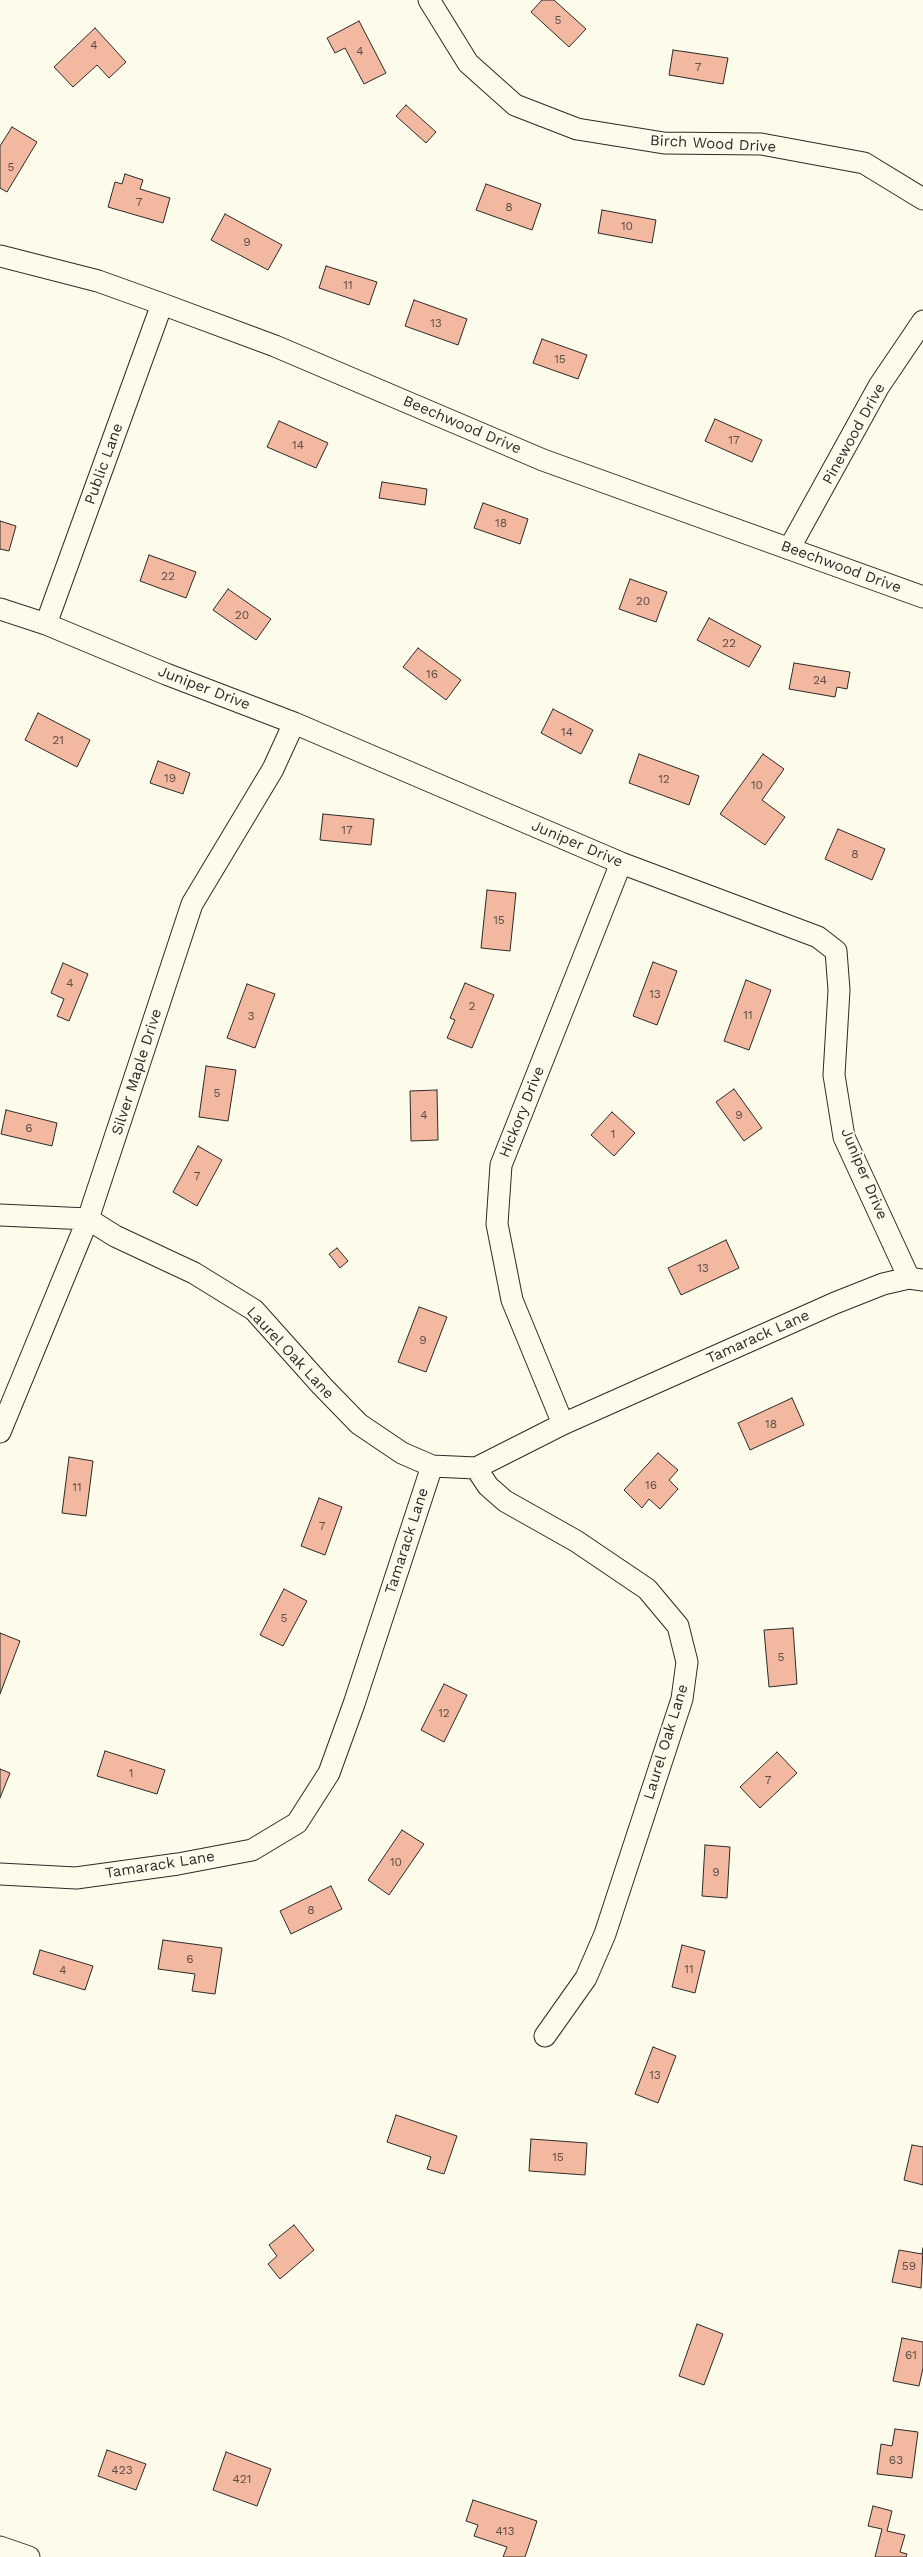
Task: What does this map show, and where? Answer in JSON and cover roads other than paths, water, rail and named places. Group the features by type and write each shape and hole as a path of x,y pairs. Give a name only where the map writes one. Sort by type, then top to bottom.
{"street":[{"name":"Birch Wood Drive","path":"429,0 468,63 515,105 577,129 664,143 761,144 864,163 923,199"},
{"name":"Beechwood Drive","path":"0,256 98,281 162,304 275,346 544,460 923,597"},
{"name":"Public Lane","path":"46,624 162,304"},
{"name":"Pinewood Drive","path":"789,549 880,386 923,321"},
{"name":"Juniper Drive","path":"0,609 46,624 166,674 294,723 621,863 818,937 836,951 839,990 834,1075 844,1136 916,1279"},
{"name":"Silver Maple Drive","path":"0,1432 88,1219 192,904 273,769 294,723"},
{"name":"Hickory Drive","path":"563,1424 512,1300 497,1224 501,1164 621,863"},
{"path":"0,1215 88,1219"},
{"name":"Laurel Oak Lane","path":"88,1219 114,1236 194,1273 254,1310 359,1424 402,1453 432,1466"},
{"name":"Tamarack Lane","path":"0,1874 76,1878 178,1864 252,1850 297,1824 329,1772 354,1704 432,1466 476,1468 563,1424 835,1303 883,1284 916,1279"},
{"name":"Laurel Oak Lane","path":"476,1468 488,1486 505,1500 576,1542 647,1589 678,1626 688,1662 682,1699 605,1934 586,1978 545,2036"},
{"path":"0,2547 29,2557"}]}
